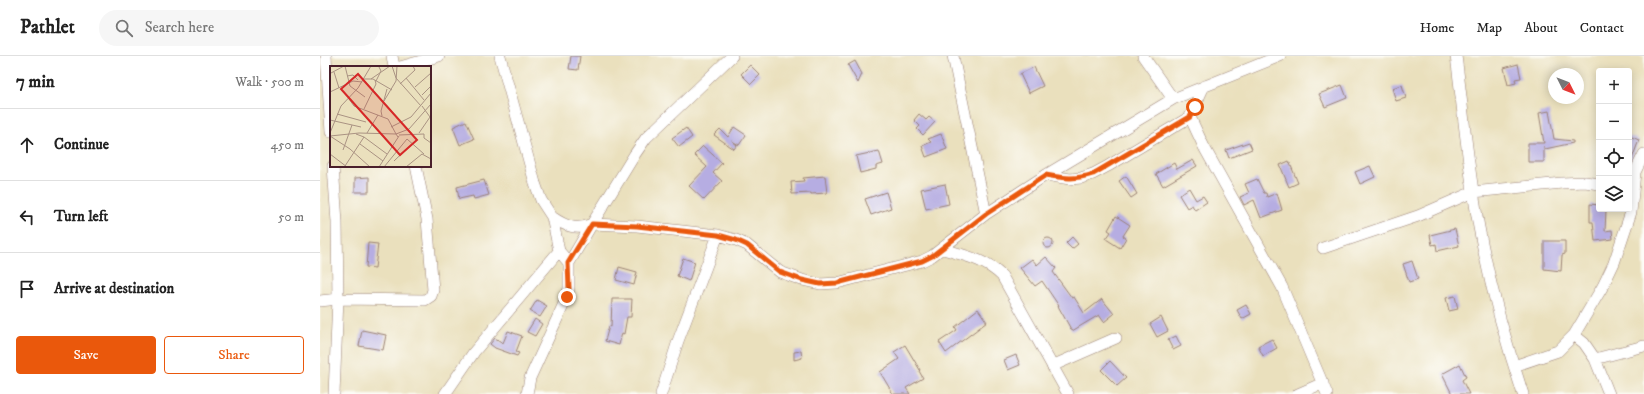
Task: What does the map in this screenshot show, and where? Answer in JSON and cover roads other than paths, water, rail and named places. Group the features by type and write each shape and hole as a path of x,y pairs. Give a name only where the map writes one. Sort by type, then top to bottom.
{"street":[{"path":"326,56 330,84"},
{"path":"392,56 394,66"},
{"path":"403,66 438,56"},
{"path":"500,56 541,200 552,217 561,224 573,228 584,227 592,224 637,226 718,235 747,245 780,272 802,280 820,284 837,283 922,261 943,249 986,214 1046,175 1173,99 1280,56"},
{"path":"527,394 530,378 567,297 569,288 568,263 646,138 732,56"},
{"path":"952,56 986,214"},
{"path":"1143,56 1173,99"},
{"path":"1456,56 1473,192 1497,309 1523,394"},
{"path":"1046,175 1070,179 1081,178 1093,174 1190,117 1204,86"},
{"path":"1190,117 1204,147 1282,287 1325,389 1298,394"},
{"path":"1632,186 1644,154"},
{"path":"333,167 338,299 334,394"},
{"path":"320,301 338,299 425,300 431,296 433,290 430,237 416,167"},
{"path":"1323,248 1418,216 1473,192 1562,183 1585,182 1596,184"},
{"path":"1632,189 1644,192"},
{"path":"1514,366 1558,351 1574,335 1603,286 1614,263 1631,212"},
{"path":"552,217 559,251 568,263"},
{"path":"661,394 678,341 718,235"},
{"path":"943,249 982,261 1002,276 1068,394"},
{"path":"445,394 474,352 559,251"},
{"path":"1574,335 1584,344 1595,359 1609,394"},
{"path":"1052,366 1116,338"},
{"path":"1595,359 1644,346"}]}
